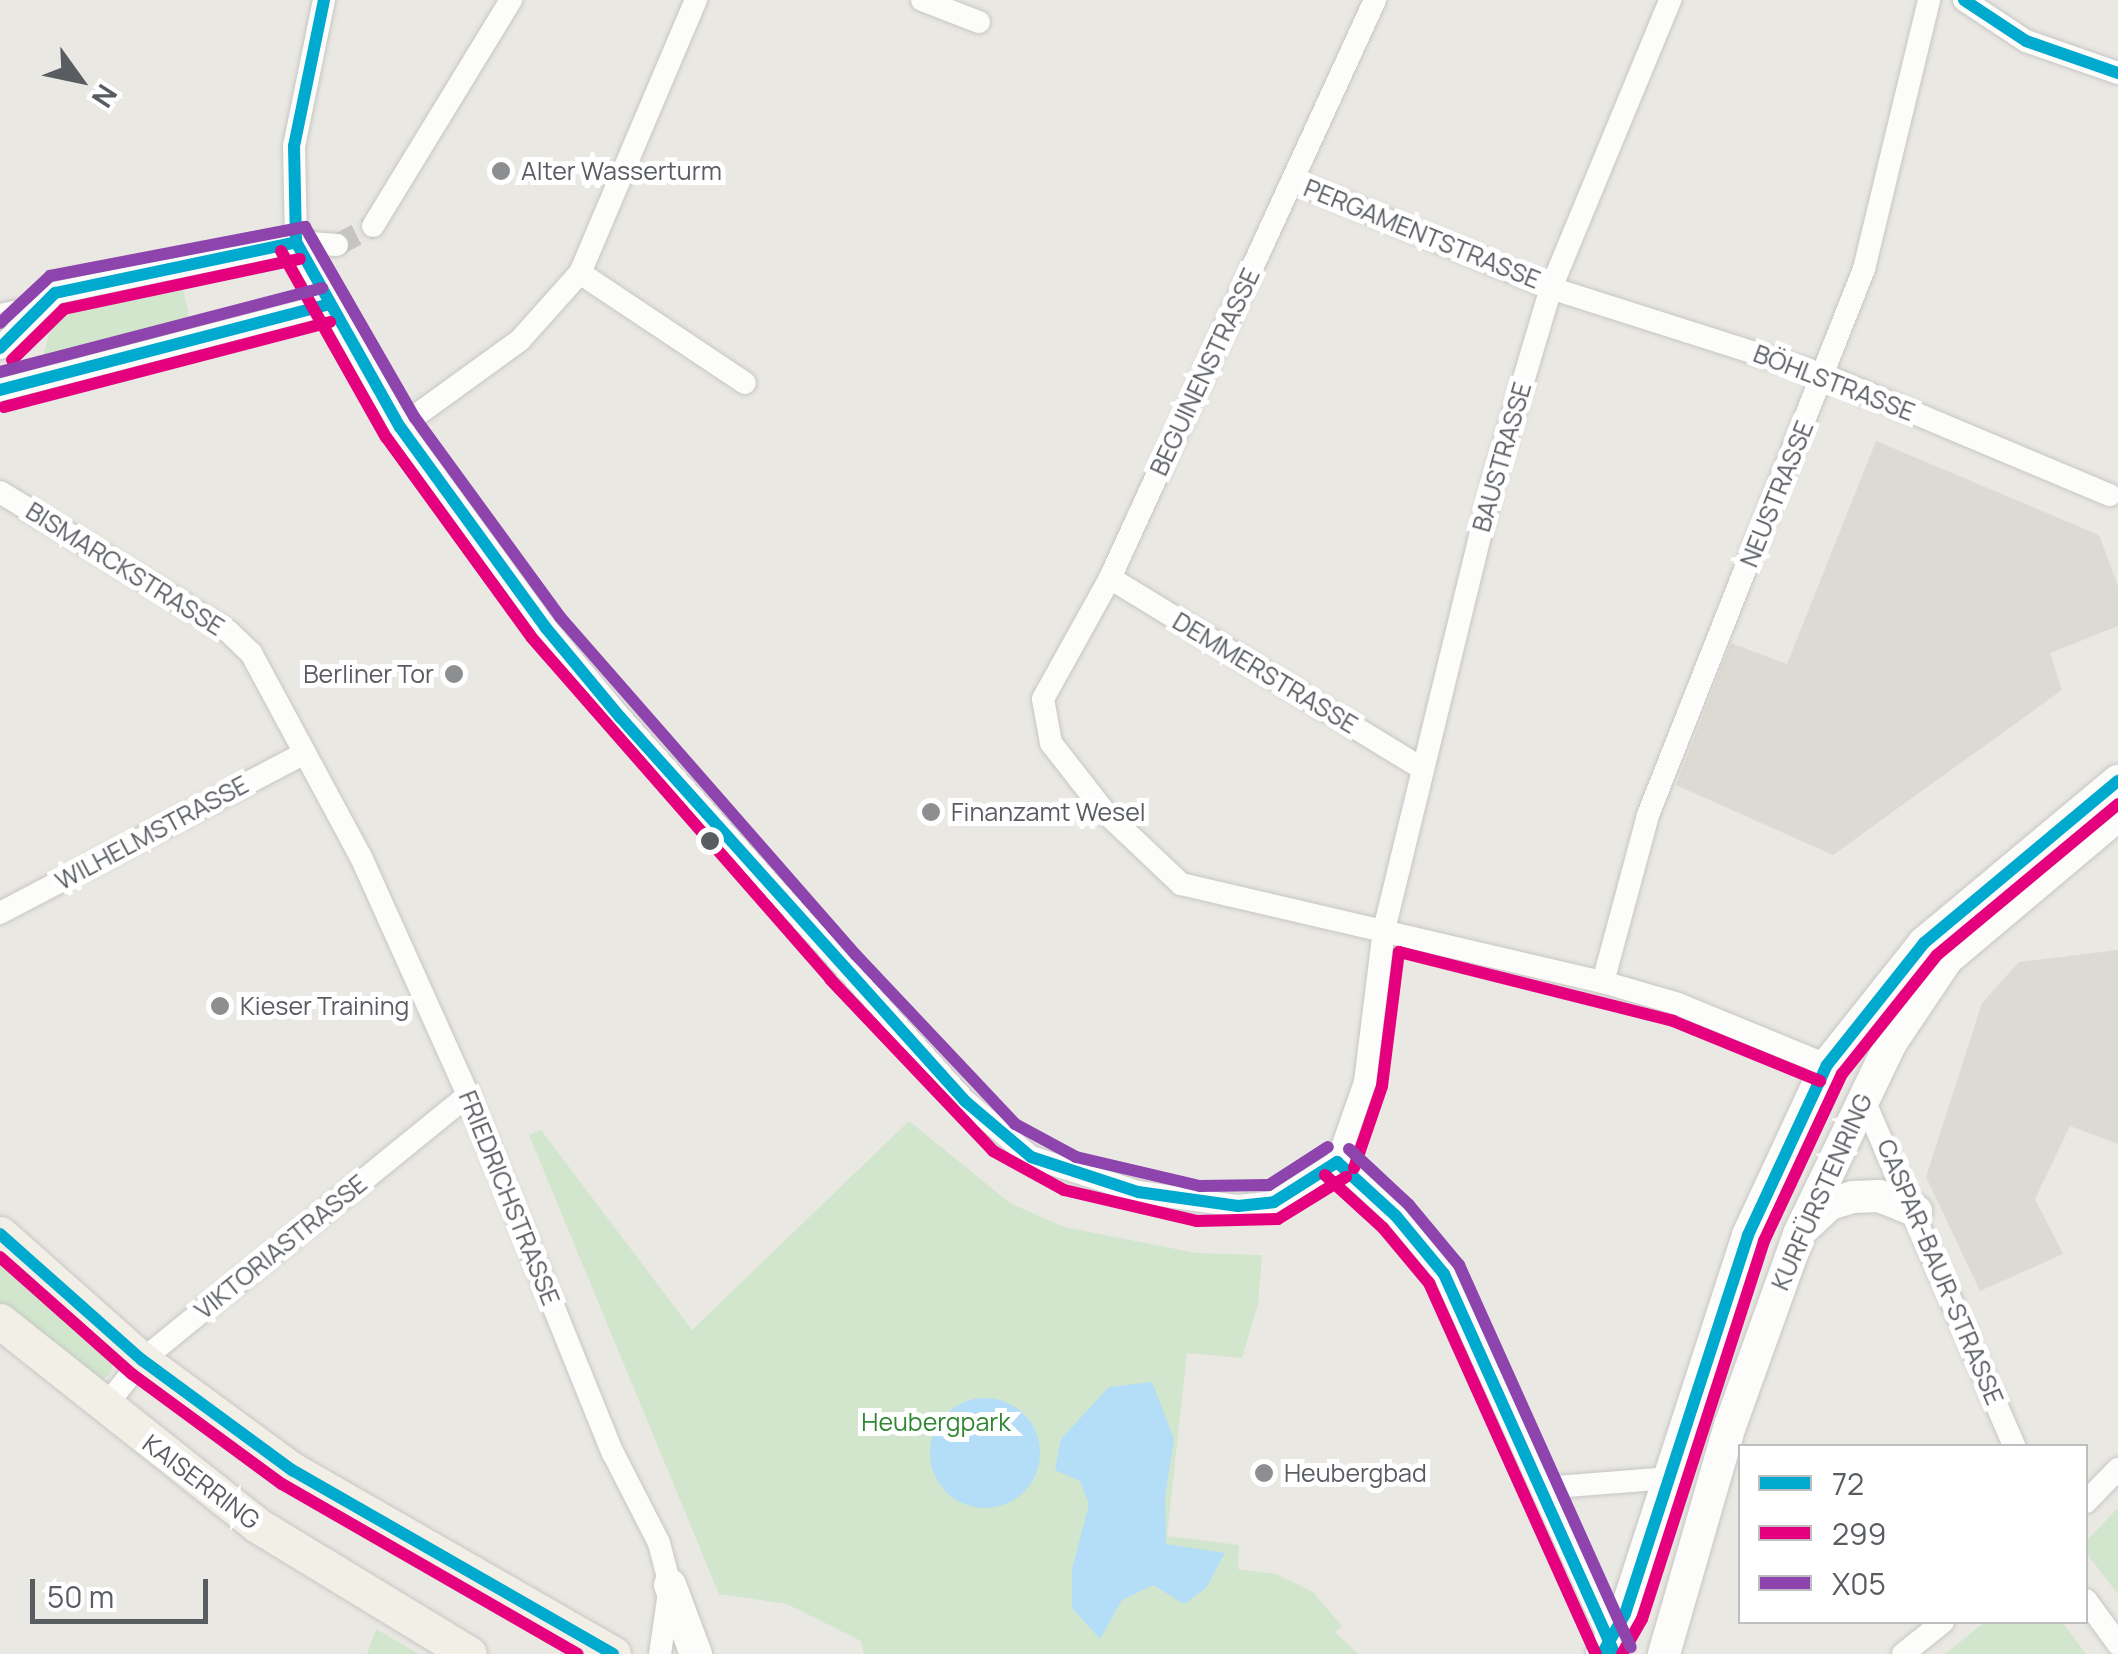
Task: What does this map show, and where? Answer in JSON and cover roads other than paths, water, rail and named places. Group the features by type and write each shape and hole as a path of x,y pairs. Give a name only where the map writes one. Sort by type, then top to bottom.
{"main road":[{"name":"KURFÜRSTENRING","path":"1610,1650 1748,1235 1826,1065 1924,944 2118,781"},
{"name":"KURFÜRSTENRING","path":"1664,1654 1730,1426 1799,1234 1862,1098 1947,959 2117,816"},
{"path":"1826,1065 1862,1098"},
{"path":"1799,1234 1818,1212 1852,1198 1879,1196 1916,1211"},
{"path":"0,1234 142,1360 292,1470 612,1654"},
{"name":"KAISERRING","path":"0,1320 104,1408 256,1525 469,1654"},
{"path":"670,1585 696,1654"}],"street":[{"path":"324,0 294,146 296,242 326,305 400,427 546,628 860,984 1004,1138 1070,1173 1198,1204 1238,1206 1274,1202 1338,1162 1396,1216 1444,1274 1542,1488 1610,1650"},
{"path":"373,226 511,0"},
{"path":"400,427 520,340 580,273 696,0"},
{"path":"922,0 979,22"},
{"name":"BEGUINENSTRASSE","path":"1375,0 1110,578 1043,700 1051,742 1104,811 1180,884 1329,923 1384,930"},
{"name":"BAUSTRASSE","path":"1338,1162 1365,1082 1384,930 1420,767 1551,288 1670,0"},
{"name":"NEUSTRASSE","path":"1603,982 1648,815 1864,269 1929,0"},
{"path":"1964,0 2026,42 2118,73"},
{"name":"PERGAMENTSTRASSE","path":"1293,180 1551,288"},
{"path":"0,348 55,293 296,242 337,245"},
{"path":"580,273 745,383"},
{"name":"BÖHLSTRASSE","path":"1551,288 1824,376 2115,501"},
{"path":"0,390 326,305"},
{"path":"0,315 41,306"},
{"name":"BISMARCKSTRASSE","path":"0,492 228,631 252,653 305,753"},
{"name":"DEMMERSTRASSE","path":"1110,578 1420,767"},
{"name":"WILHELMSTRASSE","path":"0,913 305,753"},
{"name":"FRIEDRICHSTRASSE","path":"305,753 361,857 468,1094 614,1453 659,1543 670,1585 660,1654"},
{"path":"1384,930 1603,982 1678,1004 1826,1065"},
{"name":"VIKTORIASTRASSE","path":"104,1408 142,1360 468,1094"},
{"name":"CASPAR-BAUR-STRASSE","path":"1862,1098 1916,1211 2013,1444"},
{"path":"2088,1500 2118,1468"},
{"path":"1542,1488 1669,1478"},
{"path":"2088,1603 2118,1644"},
{"path":"1903,1654 1940,1624"}],"water":[{"path":"1152,1382 1174,1439 1165,1497 1166,1544 1225,1553 1206,1588 1184,1604 1153,1585 1122,1600 1100,1639 1072,1608 1072,1569 1089,1504 1080,1481 1055,1470 1061,1439 1109,1387"},
{"path":"985,1398 1006,1402 1024,1414 1036,1432 1040,1453 1036,1474 1024,1492 1006,1504 985,1508 964,1504 946,1492 934,1474 930,1453 934,1432 946,1414 964,1402"}],"tunnel":[{"path":"337,245 373,226"}],"place":[{"name":"Alter Wasserturm","path":"501,171"},
{"name":"Berliner Tor","path":"454,674"},
{"name":"Finanzamt Wesel","path":"931,812"},
{"name":"Kieser Training","path":"220,1006"},
{"name":"Heubergbad","path":"1264,1473"}],"park label":[{"name":"Heubergpark","path":"936,1422"}]}
